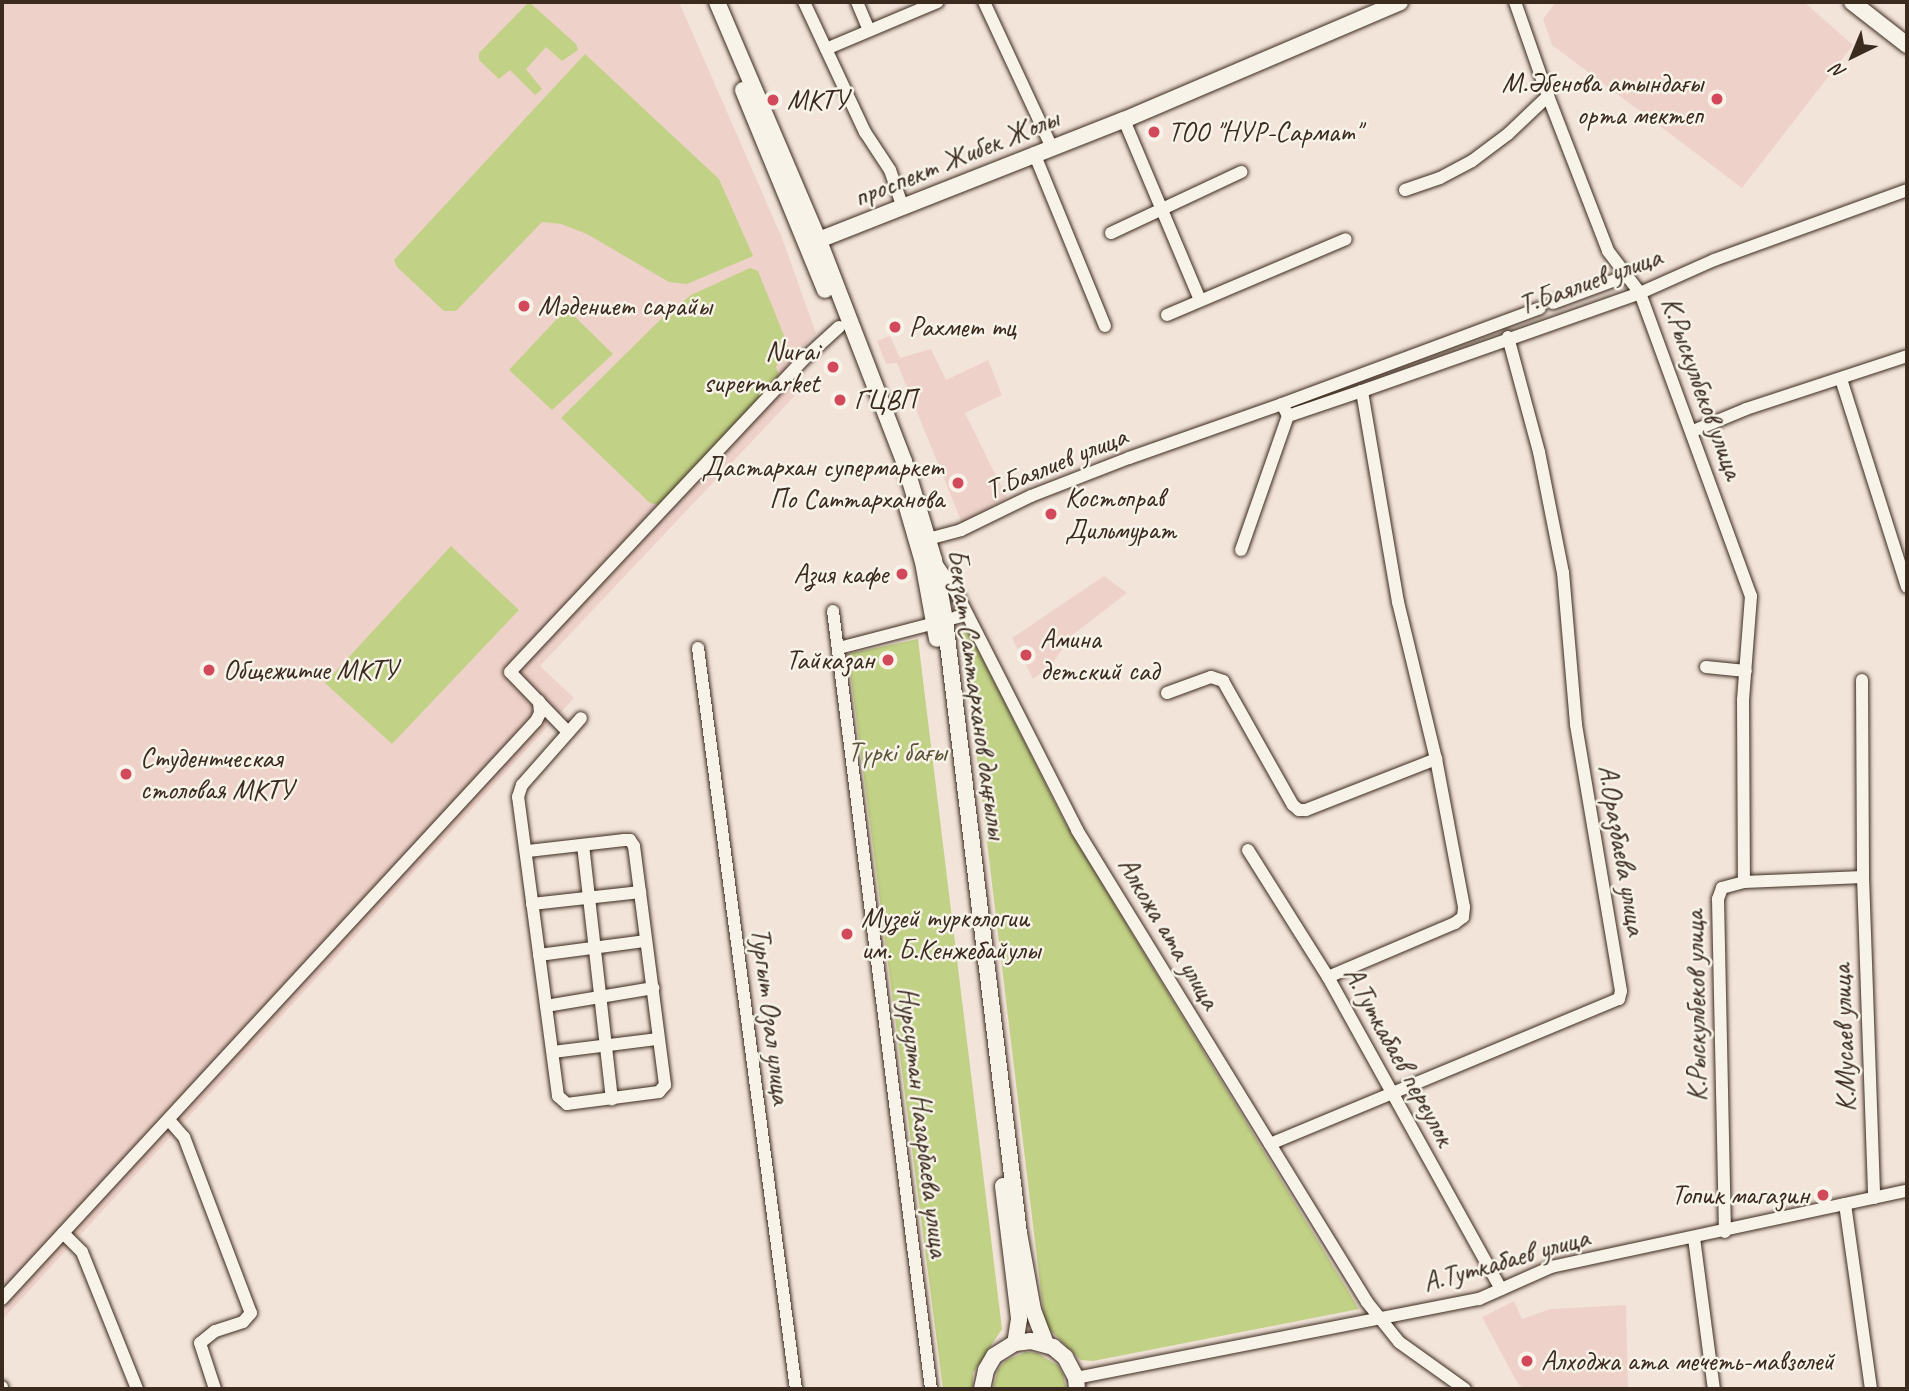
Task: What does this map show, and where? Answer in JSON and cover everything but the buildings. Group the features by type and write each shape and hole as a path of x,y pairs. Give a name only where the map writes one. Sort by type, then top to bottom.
{"main road":[{"name":"Бекзат Саттарханов даңғылы","path":"706,2 814,242 839,327 894,465 940,622 1019,1233 1033,1310 1046,1344"},
{"name":"Бекзат Саттарханов даңғылы","path":"717,2 904,461 934,560 1019,1319 1015,1343"},
{"path":"1852,2 1907,45"},
{"name":"проспект Жибек Жолы","path":"814,242 1051,146 1124,120 1392,3"},
{"path":"982,1389 989,1363 1000,1351 1015,1343 1031,1341 1046,1344 1065,1357 1077,1383"}],"street":[{"path":"804,2 865,132 890,170 903,207"},
{"path":"857,2 869,30"},
{"path":"826,48 937,2"},
{"path":"984,2 1051,146"},
{"name":"К.Рыскулбеков улица","path":"1515,2 1608,251 1640,292 1693,430 1751,596 1743,700 1744,882 1722,888 1718,899 1725,1231"},
{"path":"1405,190 1440,178 1472,161 1548,96"},
{"path":"1124,120 1200,300"},
{"path":"1034,153 1105,326"},
{"path":"1111,233 1241,172"},
{"name":"Т.Баялиев улица","path":"928,539 961,530 1031,496 1129,458 1285,410 1362,391 1640,292 1714,260 1907,190"},
{"path":"1167,314 1346,239"},
{"name":"Т.Баялиев улица","path":"1285,410 1546,305 1626,276"},
{"path":"568,732 510,673 805,358 839,327"},
{"name":"А.Оразбаева улица","path":"1270,1144 1611,1005 1619,999 1621,990 1576,724 1563,573 1539,452 1508,337"},
{"path":"1693,430 1746,409 1907,356"},
{"path":"1841,379 1907,587"},
{"path":"1328,976 1463,917 1464,907 1436,759 1398,603 1362,391"},
{"path":"1241,550 1285,410"},
{"name":"Алкожа ата улица","path":"934,560 958,596 1077,830 1367,1302 1399,1342 1465,1389"},
{"name":"Нурсултан Назарбаева улица","path":"833,611 931,1389"},
{"path":"839,648 966,615"},
{"name":"Тургыт Озал улица","path":"698,648 796,1389"},
{"path":"1706,667 1746,671"},
{"path":"1167,693 1211,677 1223,681 1293,805 1299,810 1306,810 1436,759"},
{"name":"К.Мусаев улица","path":"1862,680 1863,877 1874,1198"},
{"path":"2,1299 536,722 540,713 539,701"},
{"path":"528,851 630,840 634,846 663,1089 567,1104 558,1096 519,790 581,718"},
{"path":"583,845 612,1099"},
{"name":"А.Туткабаев переулок","path":"1248,850 1328,976 1501,1289"},
{"path":"1744,882 1863,877"},
{"path":"532,904 640,892"},
{"path":"539,956 595,946 646,941"},
{"path":"546,1006 653,988"},
{"path":"552,1052 658,1039"},
{"path":"169,1120 184,1137 251,1313 243,1322 215,1331 200,1343 215,1389"},
{"name":"А.Туткабаев улица","path":"1077,1383 1479,1299 1551,1267 1907,1191"},
{"path":"1844,1205 1871,1389"},
{"path":"63,1233 82,1252 137,1389"},
{"path":"1694,1238 1714,1389"}],"shaded area":[{"path":"2,2 679,2 782,238 816,333 796,354 797,359 794,362 804,386 540,666 574,698 2,1320"},
{"name":"М.Әбенова атындағы орта мектеп","path":"1556,2 1804,2 1853,45 1742,188 1552,45 1543,19"},
{"path":"890,336 900,358 931,349 946,380 988,360 1002,395 965,413 1007,498 962,523 897,363 886,364 877,341"},
{"path":"1104,576 1127,593 1071,636 1050,667 1033,679 1012,638"},
{"path":"1514,1301 1522,1319 1550,1309 1626,1305 1628,1389 1525,1389 1518,1384 1482,1317"}],"green space":[{"path":"529,2 576,44 578,50 562,61 546,47 526,69 542,89 535,95 510,70 499,79 479,60 479,53"},
{"path":"585,54 719,179 753,256 687,284 669,282 587,234 561,224 542,222 456,311 444,311 397,267 394,260"},
{"path":"750,268 758,271 789,348 776,367 779,376 659,505 650,503 561,418 664,316 691,295"},
{"path":"568,307 613,354 552,410 509,370"},
{"path":"451,546 519,610 392,744 325,683"},
{"path":"968,630 1064,821 1359,1309 1093,1361 1081,1360 1045,1325 962,633"},
{"name":"Түркі бағы","path":"918,639 1002,1329 973,1373 973,1389 943,1389 848,654"},
{"path":"1026,1352 1037,1353 1057,1365 1063,1374 1066,1389 993,1389 998,1370 1005,1361"}],"place":[{"name":"М.Әбенова атындағы орта мектеп","path":"1717,99"},
{"name":"МКТУ","path":"773,100"},
{"name":"ТОО \"НУР-Сармат\"","path":"1154,132"},
{"name":"Мәдениет сарайы","path":"524,306"},
{"name":"Рахмет тц","path":"895,327"},
{"name":"Nurai supermarket","path":"833,367"},
{"name":"ГЦВП","path":"840,400"},
{"name":"Дастархан супермаркет По Саттарханова","path":"958,483"},
{"name":"Костоправ Дильмурат","path":"1051,514"},
{"name":"Азия кафе","path":"902,574"},
{"name":"Амина детский сад","path":"1026,655"},
{"name":"Тайказан","path":"888,660"},
{"name":"Общежитие МКТУ","path":"209,670"},
{"name":"Студентческая столовая МКТУ","path":"126,774"},
{"name":"Музей туркологии им. Б.Кенжебайулы","path":"847,934"},
{"name":"Топик магазин","path":"1823,1195"},
{"name":"Алходжа ата мечеть-мавзолей","path":"1527,1361"}]}
